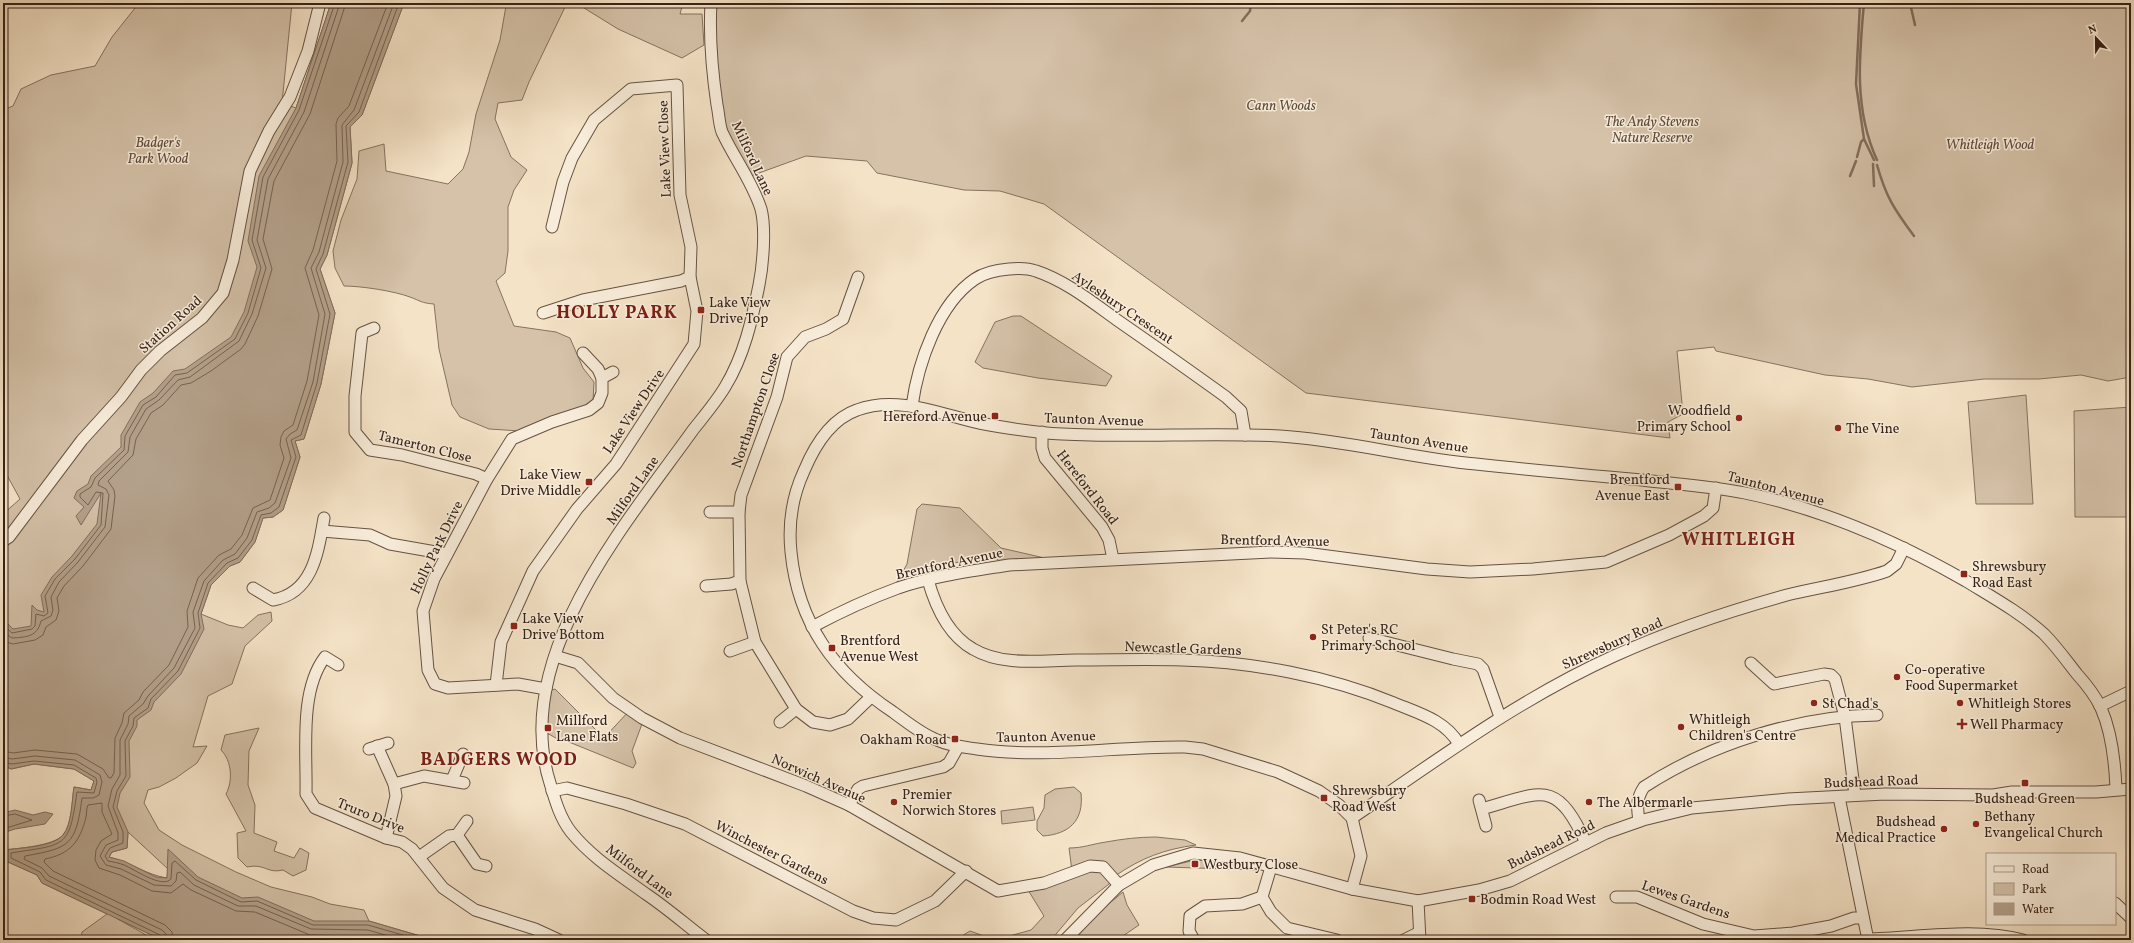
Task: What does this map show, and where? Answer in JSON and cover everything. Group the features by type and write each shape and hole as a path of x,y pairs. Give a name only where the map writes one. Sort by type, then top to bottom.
{"street":[{"name":"Station Road","path":"3,541 9,537 82,440 121,397 142,370 160,351 202,318 223,293 233,260 250,171 269,131 290,97 308,51 320,3"},
{"name":"Milford Lane","path":"706,940 648,894 607,867 576,838 561,816 552,791 543,759 542,729 549,670 565,627 597,567 629,519 725,387 741,357 749,329 760,281 763,242 762,212 754,192 721,130 713,78 709,37 711,3"},
{"name":"Lake View Close","path":"552,227 563,182 572,158 594,120 631,89 677,85 680,195 691,247 690,276"},
{"name":"Aylesbury Crescent","path":"912,406 915,383 926,351 944,312 959,291 979,276 997,270 1017,268 1036,270 1074,290 1226,396 1241,411 1245,435"},
{"path":"544,313 583,300 681,281 690,276"},
{"name":"Lake View Drive","path":"496,685 501,642 533,571 577,509 616,464 694,344 697,311 690,276"},
{"name":"Northampton Close","path":"858,277 843,319 826,329 805,337 787,357 777,397 741,495 739,512 740,581 755,642 796,709 813,722 830,725 848,719 871,697"},
{"name":"Tamerton Close","path":"374,328 362,333 355,396 355,432 370,450 402,455 476,474 487,479"},
{"path":"583,353 598,369 602,378 613,372"},
{"name":"Holly Park Drive","path":"546,689 518,684 448,688 435,684 428,670 423,611 434,578 487,479 512,440 552,422 589,410 598,402 602,393 602,378"},
{"name":"Taunton Avenue","path":"1352,818 1319,791 1278,772 1203,749 1169,746 1040,753 991,752 981,749 958,747 938,741 871,697 849,677 825,648 812,627 797,589 790,535 792,507 798,483 821,438 847,415 861,408 898,404 985,424 1042,432 1143,436 1245,435 1332,441 1465,463 1716,488 1750,494 1808,509 1926,558 1993,597 2043,633 2086,685 2100,706 2113,750 2116,789"},
{"name":"Hereford Road","path":"1042,432 1042,448 1045,458 1102,527 1110,540 1113,559"},
{"name":"Brentford Avenue","path":"812,627 847,608 899,588 928,580 1009,565 1201,554 1305,553 1470,572 1533,569 1606,562 1669,535 1704,516 1713,508 1716,497 1716,488"},
{"path":"710,512 739,512"},
{"path":"253,588 273,600 286,598 302,586 314,564 324,518"},
{"path":"322,531 370,535 390,544 447,554"},
{"name":"Shrewsbury Road","path":"1352,818 1500,717 1614,656 1678,630 1765,601 1887,572 1896,564 1904,548"},
{"name":"Newcastle Gardens","path":"928,580 938,610 955,633 972,649 997,658 1033,661 1182,660 1230,663 1282,671 1326,681 1377,696 1423,715 1450,731 1459,744"},
{"path":"706,586 740,581"},
{"path":"1369,638 1453,660 1478,664 1483,669 1500,717"},
{"path":"730,651 755,642"},
{"name":"Norwich Avenue","path":"554,656 578,663 613,698 642,718 680,738 806,786 849,805 966,871 998,891 1044,883 1090,866 1103,867 1119,885"},
{"name":"Truro Drive","path":"338,665 325,657 317,668 311,685 307,707 306,794 315,808 386,838 402,842 420,857 443,888 475,910 535,930 558,940"},
{"path":"1751,663 1774,684 1824,674 1831,675 1835,679 1845,717 1855,795"},
{"path":"2100,706 2131,690"},
{"path":"780,722 796,709"},
{"path":"1639,821 1637,804 1638,796 1644,787 1703,755 1742,740 1792,727 1845,717 1877,715"},
{"path":"378,746 394,784 396,796 394,812 386,838"},
{"path":"849,805 858,789 863,786 943,767 950,762 958,747"},
{"path":"452,780 464,754"},
{"path":"394,784 424,776 464,783"},
{"name":"Winchester Gardens","path":"552,791 567,788 626,804 685,824 853,911 872,918 896,920 935,901 966,871"},
{"name":"Budshead Road","path":"1065,940 1119,885 1152,866 1193,853 1240,858 1352,889 1418,901 1479,890 1510,881 1586,843 1639,821 1692,808 1788,798 1839,797 1855,795 1993,795 2012,792 2096,792 2116,789 2131,789"},
{"path":"1486,826 1481,804 1535,794 1548,795 1555,798 1567,807 1586,843"},
{"path":"1839,797 1868,940 1928,934 2008,936 2023,940"},
{"path":"1352,818 1361,856 1352,889"},
{"path":"420,857 449,836 457,835 467,821"},
{"path":"457,835 477,864 486,866"},
{"path":"1271,867 1262,897 1271,912 1287,928 1337,940"},
{"path":"1194,940 1189,931 1190,916 1205,906 1242,904 1262,897"},
{"name":"Lewes Gardens","path":"1616,897 1637,897 1703,924 1754,936 1793,933 1831,926 1854,918 1863,918"},
{"path":"1404,940 1419,937 1418,901"},
{"path":"2116,904 2131,918"}],"green space":[{"name":"Badger's Park Wood","path":"139,3 292,3 282,103 296,108 331,3 404,3 362,115 350,127 352,163 327,255 320,269 335,313 321,384 304,439 295,441 300,457 283,510 273,517 263,518 255,542 240,562 230,566 211,585 201,614 228,625 243,628 258,615 271,612 272,621 245,646 232,684 208,696 193,747 207,746 197,763 176,778 159,787 148,790 144,803 159,830 182,845 236,872 271,887 312,897 330,904 364,910 369,921 434,940 162,940 116,918 155,940 81,940 82,932 107,914 42,883 37,875 8,862 4,850 52,842 63,835 70,819 74,787 91,790 94,781 74,769 34,764 11,769 3,765 3,514 20,499 3,468 3,110 13,106 21,89 51,75 95,66 112,37","holes":["128,832 168,869 167,878 152,874 109,857 112,852 127,848"]},
{"path":"504,3 567,3 529,82 522,100 498,103 495,119 511,157 527,170 514,190 508,207 508,251 505,273 496,281 514,326 556,332 570,338 583,368 594,382 593,401 580,409 520,431 489,429 460,417 452,405 439,349 434,304 387,291 344,286 335,268 333,251 341,220 357,179 359,151 384,144 386,171 448,184 463,169 469,152 476,114 500,40 506,6"},
{"path":"576,3 683,3 680,14 702,14 704,45 682,58 618,29"},
{"path":"714,3 2131,3 2131,377 2108,381 2081,375 2039,379 1984,379 1912,387 1868,379 1825,375 1716,351 1714,347 1677,351 1683,414 1668,422 1670,438 1306,393 1044,204 1000,191 964,190 877,173 867,161 806,156 748,177 723,129 720,114"},
{"path":"1013,316 1021,316 1112,376 1106,386 1038,378 983,368 975,362 995,322"},
{"path":"2026,395 2033,504 1976,504 1968,402"},
{"path":"2131,407 2131,517 2075,517 2074,411"},
{"path":"922,504 960,508 1001,548 1049,559 1002,563 994,557 940,565 932,575 895,586 907,564 917,509"},
{"path":"555,689 604,738 629,711 642,724 632,751 636,763 633,768 564,740 563,742 545,732 548,691"},
{"path":"259,728 249,751 248,785 255,805 254,833 277,842 274,851 294,858 300,848 309,853 306,870 293,876 283,870 273,871 258,866 247,867 238,858 237,833 246,831 226,794 230,783 230,771 225,755 221,750 225,735"},
{"path":"1074,787 1081,793 1080,811 1077,818 1067,829 1052,835 1043,836 1037,830 1037,821 1044,808 1045,795 1055,789"},
{"path":"1033,807 1035,820 1002,824 1001,811"},
{"path":"1156,837 1185,840 1196,845 1174,849 1154,855 1134,864 1115,876 1104,865 1072,871 1069,848 1083,847 1124,839"},
{"path":"1195,860 1235,862 1254,866 1257,870 1166,867"},
{"path":"1090,868 1102,869 1113,881 1078,908 1051,940 995,940 1031,930 1044,916 1028,890"},
{"path":"1123,892 1127,905 1139,925 1117,940 1074,940 1100,911"},
{"path":"970,931 995,940 955,940"}],"water":[{"path":"331,3 404,3 362,115 350,127 352,163 327,255 320,269 335,313 321,384 304,439 295,441 300,457 283,510 273,517 263,518 255,542 240,562 230,566 211,585 201,614 204,629 181,674 154,702 151,710 137,720 137,726 129,741 130,777 120,793 117,807 128,832 127,848 112,852 109,857 124,861 156,877 167,878 168,849 198,877 242,898 258,897 314,921 369,921 434,940 162,940 42,883 37,875 8,862 4,850 27,848 52,842 63,835 70,819 74,787 91,790 94,781 74,769 34,764 11,769 3,765 3,619 13,629 31,626 32,605 37,610 44,612 41,595 52,577 72,556 97,524 101,493 81,525 76,516 84,507 74,498 77,491 88,484 91,476 121,447 121,435 140,402 153,393 173,371 185,369 231,337 244,312 257,267 248,241 259,176 296,108"},
{"path":"15,810 33,815 45,812 53,814 45,824 15,829 3,833 3,813"}],"waterway":[{"path":"1242,21 1250,11 1251,3"},
{"path":"1860,3 1856,84 1864,139 1874,160"},
{"path":"1864,3 1860,63 1861,103 1870,141 1877,160"},
{"path":"1910,3 1915,25"},
{"path":"1857,157 1861,142 1864,139"},
{"path":"1850,176 1856,161"},
{"path":"1873,164 1874,186"},
{"path":"1877,165 1891,202 1914,236"}],"place":[{"name":"Lake View Drive Top","path":"701,310"},
{"name":"Hereford Avenue","path":"995,416"},
{"name":"Woodfield Primary School","path":"1739,418"},
{"name":"The Vine","path":"1838,428"},
{"name":"Lake View Drive Middle","path":"589,482"},
{"name":"Brentford Avenue East","path":"1678,487"},
{"name":"Shrewsbury Road East","path":"1964,574"},
{"name":"Lake View Drive Bottom","path":"514,626"},
{"name":"St Peter's RC Primary School","path":"1313,637"},
{"name":"Brentford Avenue West","path":"832,648"},
{"name":"Co-operative Food Supermarket","path":"1897,677"},
{"name":"St Chad's","path":"1814,703"},
{"name":"Whitleigh Stores","path":"1960,703"},
{"name":"Well Pharmacy","path":"1962,724"},
{"name":"Whitleigh Children's Centre","path":"1681,727"},
{"name":"Millford Lane Flats","path":"548,728"},
{"name":"Oakham Road","path":"955,739"},
{"name":"Budshead Green","path":"2025,783"},
{"name":"Shrewsbury Road West","path":"1324,798"},
{"name":"Premier Norwich Stores","path":"894,802"},
{"name":"The Albermarle","path":"1589,802"},
{"name":"Bethany Evangelical Church","path":"1976,824"},
{"name":"Budshead Medical Practice","path":"1944,829"},
{"name":"Westbury Close","path":"1195,864"},
{"name":"Bodmin Road West","path":"1472,899"}],"district":[{"name":"HOLLY PARK","path":"617,312"},
{"name":"WHITLEIGH","path":"1739,539"},
{"name":"BADGERS WOOD","path":"499,759"}],"park label":[{"name":"Cann Woods","path":"1281,105"},
{"name":"The Andy Stevens Nature Reserve","path":"1652,130"},
{"name":"Whitleigh Wood","path":"1990,144"}]}
